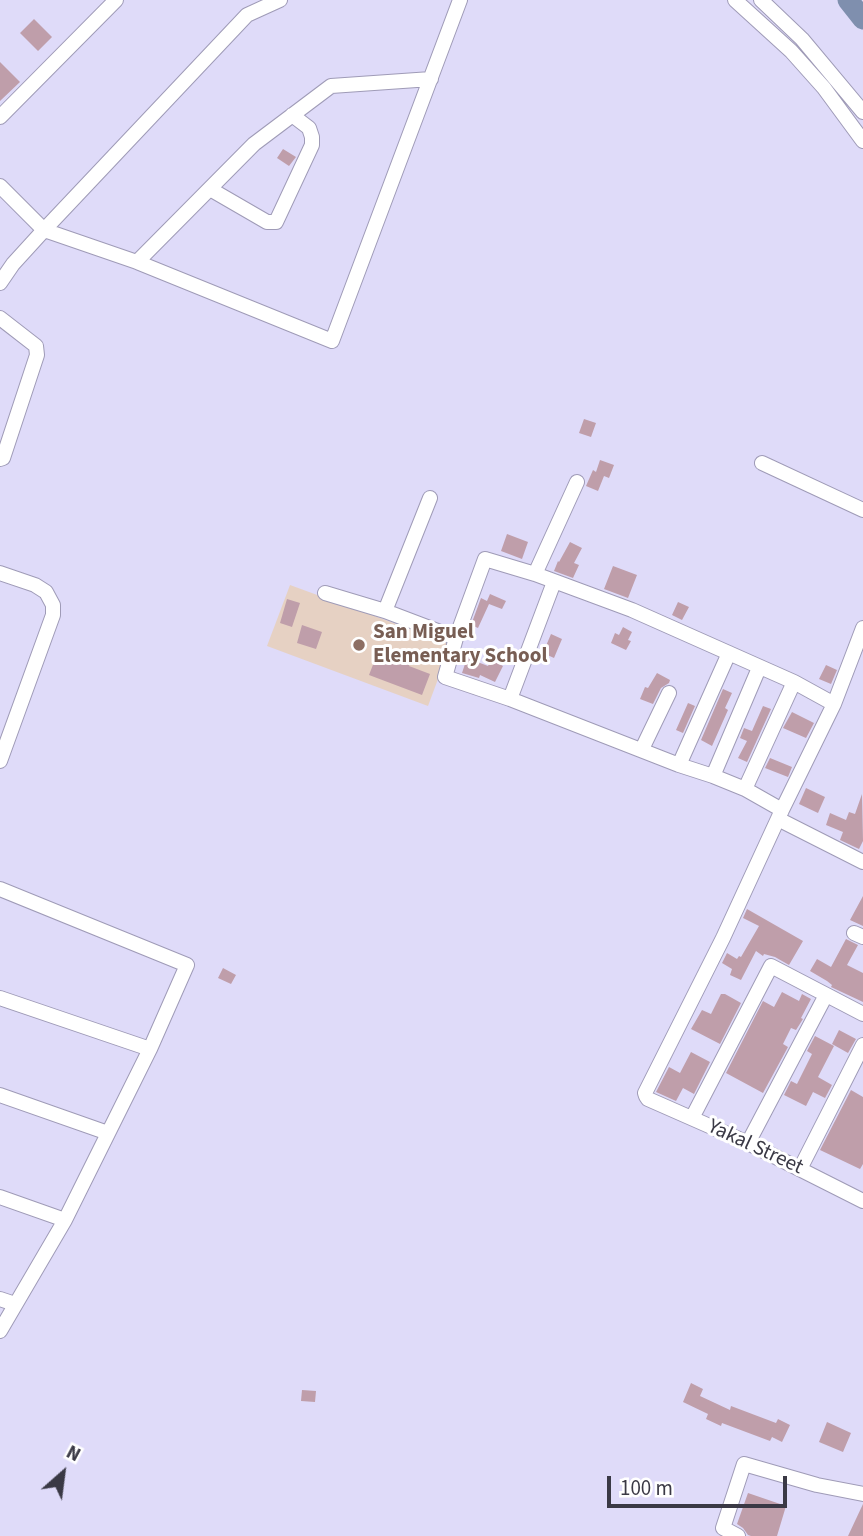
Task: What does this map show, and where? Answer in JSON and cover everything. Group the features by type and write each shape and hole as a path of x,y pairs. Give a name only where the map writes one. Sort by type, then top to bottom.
{"street":[{"path":"0,117 116,0"},
{"path":"0,283 13,264 44,230 247,15 280,0"},
{"path":"0,186 44,230 138,262 332,341 460,0"},
{"path":"735,0 791,51 857,121 863,141"},
{"path":"761,0 802,39 863,112"},
{"path":"138,262 254,144 331,86 431,79"},
{"path":"210,189 267,222 276,222 312,145 309,128 292,115"},
{"path":"0,318 36,346 37,355 3,458 0,459"},
{"path":"762,463 863,509"},
{"path":"535,574 577,482"},
{"path":"385,611 430,498"},
{"path":"834,705 794,682 632,610 535,574 485,559 456,638 445,677 510,699 745,789 780,815 863,862"},
{"path":"0,573 36,585 46,592 53,605 53,615 0,761"},
{"path":"510,699 554,582"},
{"path":"325,593 385,611 456,638"},
{"path":"780,815 834,705 863,628"},
{"path":"679,765 729,653"},
{"path":"713,776 759,668"},
{"path":"745,789 794,682"},
{"path":"642,749 669,693"},
{"name":"Yakal Street","path":"780,815 723,939 645,1093 646,1096 748,1143 859,1200"},
{"path":"0,889 187,965 150,1049 65,1220 0,1331"},
{"path":"692,1118 770,967 774,966 863,1014"},
{"path":"748,1143 826,995"},
{"path":"0,998 150,1049"},
{"path":"800,1169 863,1045"},
{"path":"0,1095 108,1133"},
{"path":"859,1200 863,1184"},
{"path":"0,1197 65,1220"},
{"path":"0,1299 15,1304"},
{"path":"738,1536 723,1528 744,1464 817,1485 863,1494"}],"shaded area":[{"name":"San Miguel Elementary School","path":"290,585 451,644 428,706 267,646"}],"building":[{"path":"34,19 52,37 38,51 20,33"},
{"path":"0,62 20,82 0,101"},
{"path":"283,149 296,157 289,166 277,158"},
{"path":"584,419 596,423 591,437 579,433"},
{"path":"600,460 614,465 609,478 604,476 598,491 586,486 593,470 596,472"},
{"path":"507,534 528,542 522,559 501,551"},
{"path":"570,542 582,548 574,563 579,565 573,578 554,571"},
{"path":"613,566 637,575 628,598 604,589"},
{"path":"490,594 506,601 502,609 489,604 478,628 471,625 481,598 487,601"},
{"path":"287,599 300,603 292,627 280,623"},
{"path":"678,602 689,607 682,620 672,615"},
{"path":"302,625 322,632 316,649 297,643"},
{"path":"623,627 632,632 626,650 611,643 615,633 619,635"},
{"path":"551,634 562,639 554,658 543,653"},
{"path":"403,651 413,655 409,666 430,674 422,695 369,675 378,652 400,660"},
{"path":"467,658 488,666 491,660 503,666 495,682 480,675 479,678 462,673"},
{"path":"826,665 837,670 831,684 819,679"},
{"path":"657,673 670,680 661,688 653,704 640,699 645,687 648,688"},
{"path":"723,689 732,693 725,708 728,710 712,746 701,740"},
{"path":"688,703 695,706 683,733 676,730"},
{"path":"763,706 771,709 747,762 738,758 747,741 740,738 744,728 752,731"},
{"path":"792,712 814,723 806,738 783,728"},
{"path":"770,758 792,767 788,777 765,768"},
{"path":"806,788 825,797 818,813 799,804"},
{"path":"862,794 863,841 859,849 840,840 843,832 826,825 830,813 846,820 849,812 855,814"},
{"path":"863,896 863,926 850,920"},
{"path":"747,909 803,941 789,965 756,951 741,980 730,975 732,969 722,963 727,953 737,959 741,957 759,926 743,918"},
{"path":"846,939 858,945 847,965 863,973 863,1002 831,987 827,981 810,971 817,959 831,967"},
{"path":"223,968 236,975 231,984 218,978"},
{"path":"782,992 799,1001 802,994 811,999 796,1030 791,1028 783,1044 788,1047 763,1093 726,1073 763,1001 774,1007"},
{"path":"721,994 741,1003 720,1044 691,1029 702,1010 711,1014"},
{"path":"839,1030 856,1039 848,1053 832,1044"},
{"path":"815,1036 834,1046 818,1077 832,1085 825,1098 813,1092 806,1106 784,1095 791,1081 797,1084 812,1054 807,1051"},
{"path":"691,1052 710,1062 694,1094 683,1088 676,1101 656,1092 669,1067 680,1073"},
{"path":"851,1090 863,1097 863,1164 860,1169 820,1150"},
{"path":"691,1383 703,1389 700,1396 730,1410 731,1406 776,1423 778,1419 790,1425 782,1442 772,1437 770,1441 706,1419 708,1414 683,1402"},
{"path":"302,1390 316,1391 315,1402 301,1401"},
{"path":"827,1422 851,1433 843,1452 819,1442"},
{"path":"748,1493 786,1506 777,1536 751,1536 737,1524"},
{"path":"863,1504 863,1536 848,1536"}],"waterway":[{"path":"848,0 863,19"}],"place":[{"name":"San Miguel Elementary School","path":"359,645"}]}
